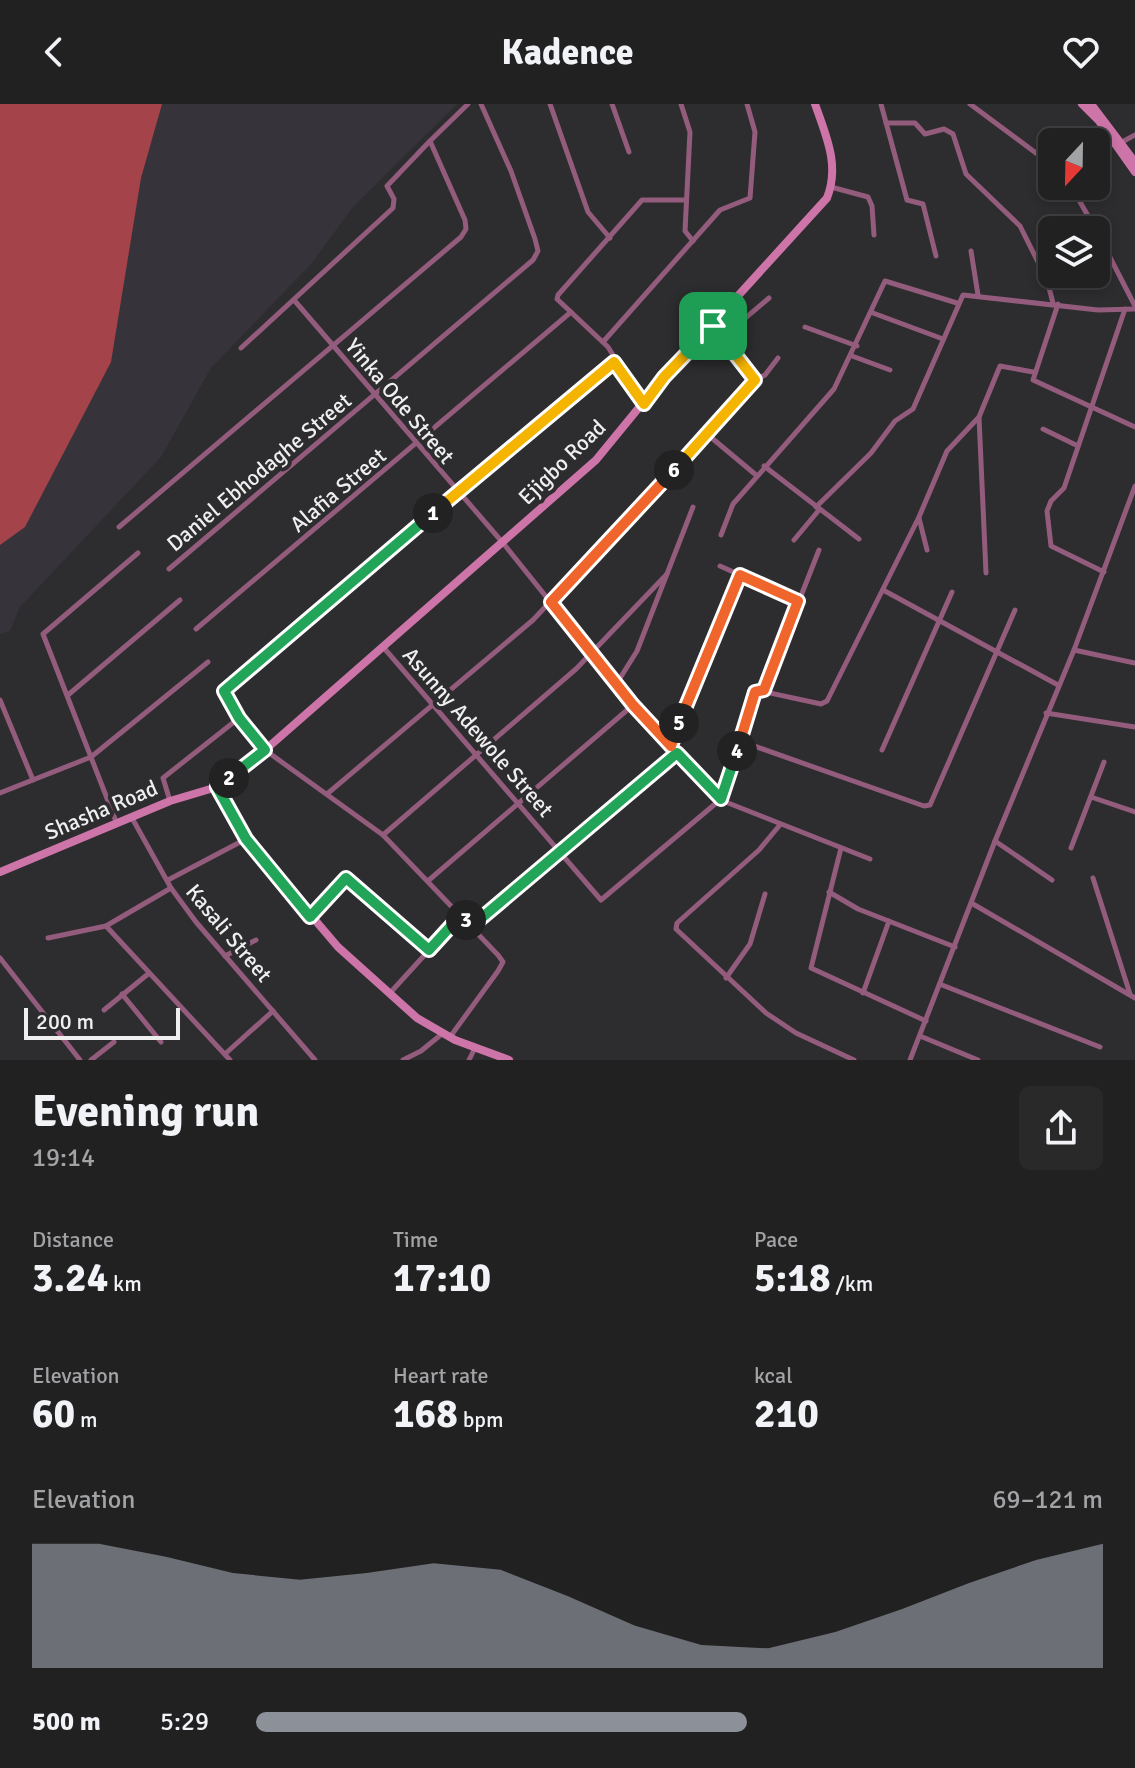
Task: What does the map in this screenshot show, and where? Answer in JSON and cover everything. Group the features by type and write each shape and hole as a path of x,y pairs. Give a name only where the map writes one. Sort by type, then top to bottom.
{"street":[{"path":"241,348 393,208 394,199 387,186 468,104"},
{"name":"Daniel Ebhodaghe Street","path":"169,569 533,260 538,251 511,171 481,104"},
{"path":"550,104 588,212 610,238"},
{"path":"612,104 629,152"},
{"path":"681,104 690,132 685,231 693,241"},
{"path":"603,342 720,210 752,194 755,132 747,104"},
{"path":"815,104 833,159 831,187 868,197 874,235"},
{"path":"881,104 907,200 923,204 936,256"},
{"path":"970,104 1038,155"},
{"path":"1082,104 1099,121 1135,172"},
{"path":"1091,104 1135,162"},
{"path":"886,123 915,123 925,134 944,129 953,134 966,174 1020,226 1056,303 1033,372 1036,384 1135,427"},
{"path":"1122,142 1135,135"},
{"path":"119,527 466,229 465,220 430,141"},
{"name":"Ejigbo Road","path":"217,787 384,648 596,460 664,377 818,211 831,187"},
{"path":"644,404 603,342 558,295 642,200 686,200"},
{"path":"971,251 978,295"},
{"path":"794,540 818,508 871,453 895,421 913,409 963,295 1135,308 1110,258"},
{"path":"721,535 732,506 756,475 822,406 852,356 887,280 957,303"},
{"path":"723,337 769,298"},
{"name":"Yinka Ode Street","path":"294,300 503,543 633,705 721,799 779,825 870,859"},
{"path":"1104,572 1051,546 1047,511 1051,501 1059,497 1064,488 1125,309"},
{"name":"Alafia Street","path":"196,629 571,312"},
{"path":"873,313 943,339"},
{"path":"713,326 755,380"},
{"path":"805,327 857,346"},
{"path":"852,356 890,370"},
{"path":"327,794 435,705 551,602 778,358"},
{"path":"403,1060 446,1036 503,962 429,880 383,835 265,750 239,718 224,691 614,362"},
{"path":"721,799 755,692 764,690 825,703 919,517 951,443 979,417 1000,366 1033,372"},
{"path":"979,417 986,573"},
{"path":"1043,429 1078,446"},
{"path":"707,434 756,475"},
{"path":"764,466 859,539"},
{"path":"910,1060 942,985 1046,713 1074,650 1135,488"},
{"path":"617,683 637,651 693,507"},
{"path":"919,517 927,550"},
{"path":"764,690 819,550"},
{"path":"117,824 43,634 138,553"},
{"path":"720,566 798,601"},
{"path":"383,835 592,651 667,574"},
{"path":"671,746 700,665 740,575"},
{"path":"883,590 1058,685"},
{"path":"882,750 952,592"},
{"path":"68,695 180,600"},
{"path":"740,741 924,806 930,805 1015,610"},
{"name":"Asunny Adewole Street","path":"384,648 601,900 721,799"},
{"path":"1074,650 1135,663"},
{"path":"0,793 91,757 208,662"},
{"path":"0,700 33,780"},
{"path":"429,880 633,705"},
{"path":"1046,713 1083,722 1135,727"},
{"path":"170,801 163,778 239,718"},
{"path":"472,926 677,753"},
{"path":"1071,848 1104,762"},
{"path":"217,787 246,839 310,917 390,994 446,1036 509,1060"},
{"name":"Shasha Road","path":"0,872 170,801 217,787"},
{"path":"1091,797 1135,812"},
{"name":"Kasali Street","path":"132,818 171,888 315,1060"},
{"path":"779,825 759,850 676,926 726,978 796,1033 854,1060"},
{"path":"168,880 246,839"},
{"path":"995,841 1052,880"},
{"path":"841,848 811,968 926,1021"},
{"path":"310,917 346,878 429,950"},
{"path":"1093,878 1133,996"},
{"path":"48,938 106,926 171,888"},
{"path":"829,892 889,921 955,947"},
{"path":"726,978 750,944 765,894"},
{"path":"973,904 1133,996"},
{"path":"390,994 461,915"},
{"path":"863,993 889,921"},
{"path":"106,926 230,1060"},
{"path":"225,956 256,940"},
{"path":"0,958 80,1060"},
{"path":"104,1010 148,974"},
{"path":"942,985 1100,1047"},
{"path":"122,994 161,1042"},
{"path":"225,1054 273,1011"},
{"path":"920,1036 978,1060"},
{"path":"91,1060 114,1042"},
{"path":"469,1060 475,1047"}],"shaded area":[{"path":"0,104 457,104 352,208 312,263 211,368 161,457 20,607 10,631 0,634"},
{"path":"0,104 162,104 141,178 111,362 25,527 0,545"}],"route":[{"path":"713,326 753,375 754,383 551,602 633,705 671,746 700,665 740,575 798,601 764,690 755,692 721,799 677,753 472,926 461,915 429,950 346,878 310,917 246,839 217,787 265,750 239,718 224,691 614,362 644,404 664,377 713,326"}]}
